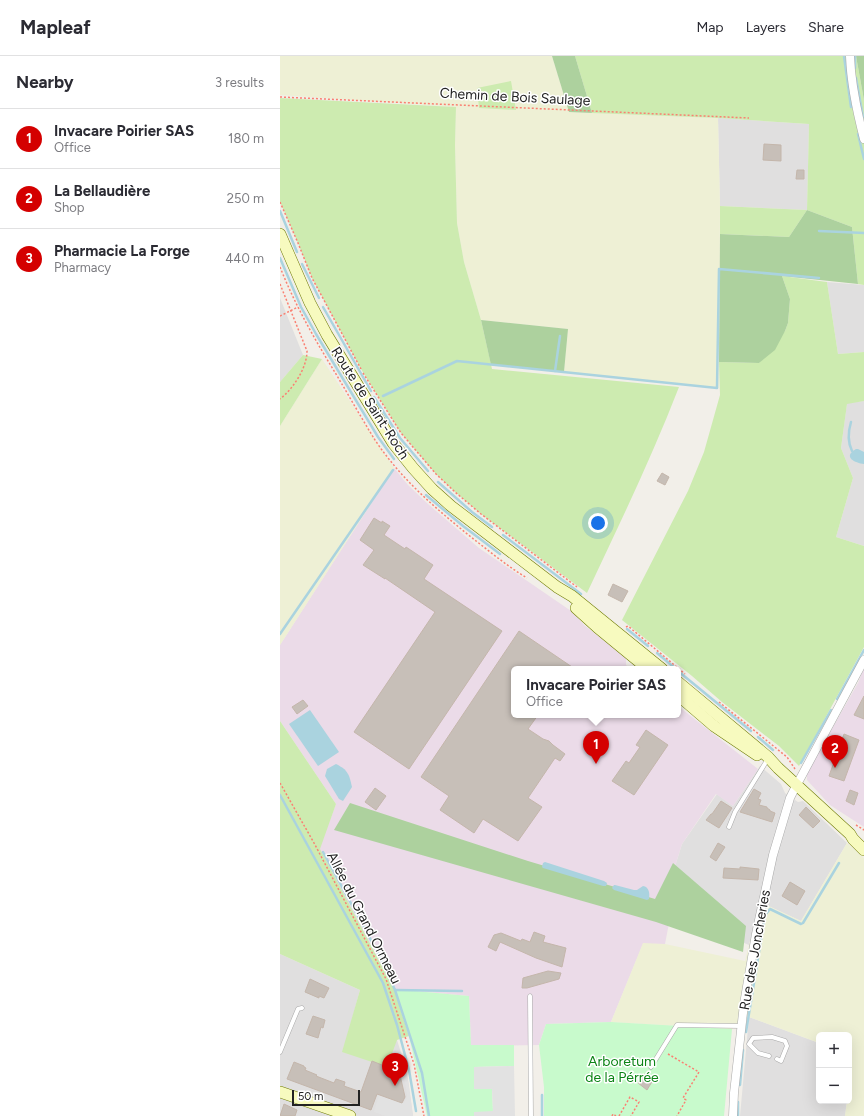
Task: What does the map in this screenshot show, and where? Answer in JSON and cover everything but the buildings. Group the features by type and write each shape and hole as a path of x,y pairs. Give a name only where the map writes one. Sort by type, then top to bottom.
{"street":[{"path":"850,56 851,77 864,139"},
{"name":"Route de Saint-Roch","path":"280,234 310,303 327,335 393,443 413,468 432,489 451,506 557,587 572,596 658,666"},
{"name":"Route de Saint-Roch","path":"557,587 568,601 644,666"},
{"name":"Rue des Joncheries","path":"733,1116 734,1093 744,1004 756,934 773,855 790,798 864,660"},
{"path":"682,678 768,757 796,786 850,834 864,850"},
{"path":"681,698 714,726 766,762 778,768"},
{"path":"850,834 856,836 864,842"},
{"path":"280,1092 345,1115"}],"lane":[{"path":"729,827 735,812 766,762"},
{"path":"530,996 531,1116"},
{"path":"280,1052 298,1009 302,1008"},
{"path":"651,1067 677,1025 742,1026"},
{"path":"749,1044 753,1038 772,1036 785,1041 787,1046 781,1061 776,1059"},
{"path":"740,1042 749,1044 758,1053 769,1056"}],"path":[{"name":"Chemin de Bois Saulage","path":"280,97 749,118"},
{"path":"280,202 312,278 334,320 361,369 401,433 436,474 455,492 481,514 577,587"},
{"path":"280,284 307,347 304,368 285,396 280,399"},
{"path":"280,316 298,306"},
{"path":"622,627 628,626 670,666"},
{"path":"715,699 788,757 795,769"},
{"name":"Allée du Grand Ormeau","path":"280,783 314,843 386,979 414,1064 424,1116"},
{"path":"661,1050 699,1072 683,1098 686,1100 677,1116"},
{"path":"612,1116 613,1114 618,1116 630,1097 639,1102 631,1116"}],"shaded area":[{"path":"718,118 809,124 807,210 720,206"},
{"path":"827,282 864,285 864,352 838,354"},
{"path":"280,298 303,355 280,382"},
{"path":"864,401 864,546 836,537 853,478 841,448 847,403"},
{"path":"394,468 408,485 428,504 479,548 574,613 584,625 626,658 627,666 511,666 511,718 681,718 681,708 758,769 733,806 716,794 682,844 661,911 671,913 665,944 643,944 611,1022 546,1024 539,1045 471,1046 469,996 394,989 319,849 336,804 280,721 280,645"},
{"path":"864,668 864,827 830,805 807,780 807,773 858,683"},
{"path":"760,766 781,784 785,793 798,802 803,801 847,843 801,921 760,902 749,945 671,913 661,911 682,844 717,794 733,806"},
{"path":"280,954 360,990 343,1052 397,1040 407,1071 413,1116 280,1116"},
{"path":"749,1017 816,1042 816,1104 847,1104 845,1116 740,1116"},
{"path":"514,1066 515,1116 474,1116 474,1112 493,1111 492,1089 474,1089 474,1067"},
{"path":"408,1081 413,1116 385,1116 374,1112 379,1095 404,1103 407,1096 405,1082"}],"green space":[{"path":"280,56 552,56 569,112 718,118 720,206 719,388 564,372 568,329 481,320 464,262 457,223 455,145 456,107 280,95"},
{"path":"552,56 575,56 592,113 569,112"},
{"path":"575,56 856,56 864,100 864,285 858,284 852,227 807,210 809,124 718,118 592,113"},
{"path":"856,56 864,56 864,100"},
{"path":"511,81 516,110 479,108 477,88"},
{"path":"280,98 456,107 455,145 457,223 464,262 481,320 492,369 679,387 646,465 587,593 481,514 436,474 401,433 361,369 312,278 280,202"},
{"path":"720,206 807,210 789,237 720,234"},
{"path":"807,210 852,227 858,284 782,276 790,299 788,323 775,350 759,363 719,362 720,234 789,237"},
{"path":"782,276 827,282 838,354 864,352 864,401 847,404 841,448 853,478 836,537 864,546 864,647 799,766 779,746 722,702 681,666 622,620 688,491 704,452 720,395 719,362 759,363 785,331 788,323 790,299"},
{"path":"481,320 568,329 564,372 491,365"},
{"path":"303,355 322,359 280,426 280,382"},
{"path":"322,359 394,468 280,645 280,426"},
{"path":"280,721 336,804 320,849 394,989 409,1036 397,1040 387,1067 342,1052 360,990 280,954"},
{"path":"350,803 528,861 655,899 673,863 746,926 743,952 656,922 334,830"},
{"path":"847,843 864,858 864,1116 845,1116 847,1104 852,1104 852,1032 816,1032 816,1042 749,1017 732,1029 611,1022 643,943 665,944 745,961 760,902 801,921"},
{"path":"394,989 469,996 471,1045 514,1045 514,1066 474,1067 492,1088 493,1112 474,1112 474,1116 427,1116 409,1036"},
{"name":"Arboretum de la Pérrée","path":"611,1022 732,1029 724,1116 544,1116 544,1087 539,1045 546,1024"}],"water":[{"path":"856,449 864,452 864,464 851,459 850,455"},
{"path":"310,710 339,752 318,766 289,724"},
{"path":"336,764 343,768 347,773 352,787 343,801 339,799 325,776 327,769"},
{"path":"545,862 604,881 607,883 606,886 543,868 543,863"},
{"path":"614,885 634,890 637,890 643,886 649,891 649,899 647,900 614,890 612,888"}],"waterway":[{"path":"844,56 851,107"},
{"path":"855,56 855,68"},
{"path":"856,78 863,117"},
{"path":"858,134 864,159"},
{"path":"280,211 297,252"},
{"path":"819,231 864,233"},
{"path":"280,258 301,307 316,334 378,437 394,459"},
{"path":"302,264 319,298"},
{"path":"383,396 457,361 717,388 719,269 819,278"},
{"path":"323,307 371,391"},
{"path":"555,371 560,336"},
{"path":"374,397 400,438 428,471"},
{"path":"851,422 848,436 852,451"},
{"path":"280,634 393,470"},
{"path":"438,482 472,512 492,527"},
{"path":"426,495 500,554"},
{"path":"503,535 581,594"},
{"path":"627,629 648,646"},
{"path":"837,699 864,650"},
{"path":"657,653 672,666"},
{"path":"681,673 751,731"},
{"path":"801,763 831,710"},
{"path":"758,737 773,750"},
{"path":"280,795 383,983 397,1025 409,1070 416,1111"},
{"path":"323,852 378,953 395,990 422,1073 429,1116"},
{"path":"746,1032 765,915 770,909 801,924 803,923 839,863"},
{"path":"395,990 462,991"},
{"path":"740,1085 743,1050"},
{"path":"542,1095 542,1116"},
{"path":"738,1102 738,1116"}],"place":[{"name":"Invacare Poirier SAS","path":"596,764"},
{"name":"La Bellaudière","path":"835,768"},
{"name":"Pharmacie La Forge","path":"395,1086"}]}
